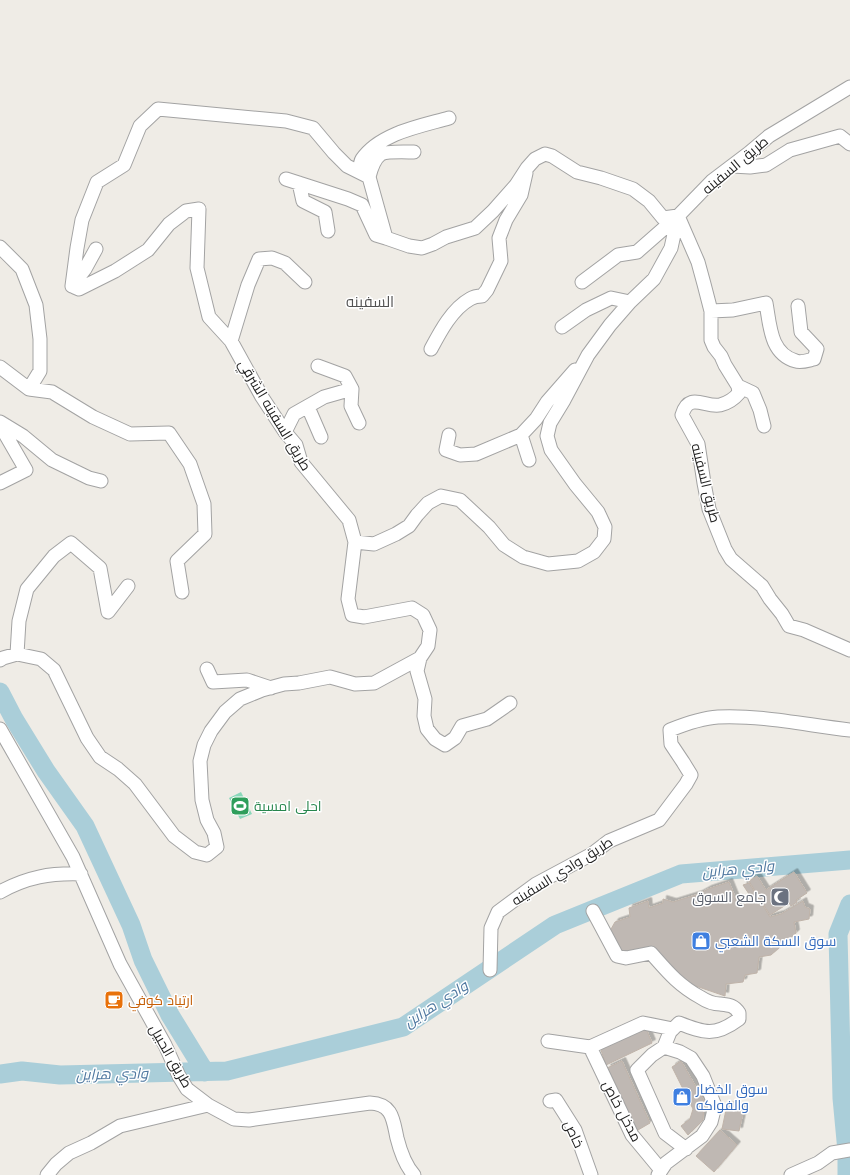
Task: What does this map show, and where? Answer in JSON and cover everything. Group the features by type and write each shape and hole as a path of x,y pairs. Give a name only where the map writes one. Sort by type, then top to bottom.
{"street":[{"name":"طريق السفينه","path":"582,282 618,255 637,252 678,216 712,181 749,154 769,136 850,87"},
{"path":"72,286 82,220 97,182 124,166 140,126 158,109 286,121 313,128 347,166 364,174"},
{"path":"386,238 364,174 361,160 374,147 386,139 408,129 449,118"},
{"path":"732,166 750,167 766,165 790,150 840,136 850,144"},
{"path":"364,174 382,154 414,152"},
{"path":"286,179 362,205 376,235 409,246 422,248 446,237 475,228 493,211 535,159 545,154 552,156 577,172 601,178 633,189 649,201 663,218 678,216"},
{"path":"431,349 444,326 462,304 471,298 482,296 487,290 501,261 499,238 506,220 522,195 527,168"},
{"path":"299,183 303,201 325,212 328,231"},
{"name":"طريق السفينه الشرقي","path":"72,286 79,289 116,271 148,250 170,224 186,211 199,209 196,268 209,317 231,341 252,382 285,432 296,445 301,462 349,520 354,542 348,599 352,615 364,617 412,608 424,615 430,630 428,646 420,658"},
{"path":"448,435 446,450 460,455 476,454 521,435 536,419 547,402 588,355 610,325 630,302 654,279 671,248 678,216"},
{"path":"678,216 698,262 711,312 711,340 738,386 753,393 760,410 764,426"},
{"path":"0,247 22,269 36,305 40,338 40,371 29,389"},
{"path":"72,286 85,269 96,248"},
{"path":"231,341 248,285 259,259 272,258 284,263 305,282"},
{"path":"562,327 586,310 611,298 630,302"},
{"path":"711,312 732,310 766,303 772,339 782,354 797,362 814,359 817,349 801,332 798,306"},
{"path":"354,542 374,544 396,534 409,526 428,503 441,496 460,500 489,527 504,545 523,558 548,564 578,561 594,552 604,539 606,527 598,512 575,484 551,450 547,436 550,423 588,355"},
{"path":"318,366 345,376 352,389 351,406 359,423"},
{"path":"0,367 29,389 52,392 92,417 130,434 169,433 190,464 204,504 205,534 177,562 182,592"},
{"name":"طريق السفينه","path":"738,386 739,393 734,399 720,405 696,401 684,408 682,415 698,444 710,509 725,550 731,559 762,586 789,626 804,630 850,650"},
{"path":"285,432 294,414 324,397 352,389"},
{"path":"308,407 321,437"},
{"path":"0,422 23,436 52,460 89,478 101,481"},
{"path":"0,425 26,470 0,483"},
{"path":"521,435 528,460"},
{"path":"17,654 19,621 27,589 54,556 71,543 100,568 108,612 128,586"},
{"path":"0,660 2,658 17,654 41,658 54,670 87,738 100,757 118,769 135,784 179,841 195,852 207,855 217,847 214,833 202,800 200,761 204,746 211,731 225,712 240,699 284,684 299,683 330,677 355,684 374,683 420,658"},
{"path":"420,658 417,670 425,700 424,716 427,730 435,739 445,745 455,738 462,726 487,719 510,703"},
{"path":"206,669 213,682 247,680 271,688"},
{"name":"طريق وادي السفينه","path":"490,970 491,928 498,912 536,884 592,854 609,841 659,820 691,775 670,744 670,730 694,721 717,717 771,720 850,730"},
{"name":"طريق الحبيل","path":"0,729 74,857 120,964 151,1022 166,1045 179,1076 187,1089 208,1105 234,1119 249,1120 379,1103 391,1113 399,1144 414,1175"},
{"path":"0,892 13,885 57,873 81,874"},
{"path":"593,912 617,956 626,958 651,953 681,985 700,997 711,1002 727,1004 735,1007 739,1012 739,1019 719,1030 707,1032 679,1023 673,1029 664,1047 652,1055 637,1070 665,1133 686,1149"},
{"path":"548,1041 590,1047 643,1023 673,1029"},
{"name":"مدخل خاص","path":"590,1047 632,1135 660,1173"},
{"path":"660,1173 666,1163 702,1136 711,1122 715,1106 703,1076 691,1058 680,1052 664,1047"},
{"name":"خاص","path":"550,1101 556,1100 575,1130 591,1175"},
{"path":"47,1175 56,1164 69,1153 120,1126 208,1105"},
{"path":"791,1175 818,1163 832,1154 850,1150"}],"green space":[{"name":"احلى امسية","path":"241,792 252,814 240,819 229,798"}],"building":[{"name":"جامع السوق","path":"794,872 807,893 796,900 797,902 791,906 789,903 770,915 749,881 757,876 766,890"},
{"name":"سوق السكة الشعبي","path":"729,882 739,907 753,900 743,885 749,883 770,917 781,914 803,901 805,907 810,909 809,919 794,922 796,933 771,955 759,957 757,973 745,975 743,982 726,984 725,996 687,983 638,953 621,953 610,931 615,922 630,917 629,908 648,901 649,908 663,903 663,899 673,902 699,894 708,889"},
{"path":"645,1026 652,1043 606,1065 600,1047"},
{"path":"622,1061 650,1123 638,1130 630,1122 607,1068"},
{"path":"681,1061 704,1101 703,1120 688,1135 681,1126 690,1119 693,1109 672,1067"},
{"path":"727,1105 744,1108 739,1131 722,1129"},
{"path":"720,1130 737,1145 714,1172 696,1156"}],"waterway":[{"path":"0,692 14,719 46,771 85,826 131,925 143,960 170,1015 205,1072"},
{"name":"وادي هراين","path":"0,1074 22,1071 60,1075 227,1071 403,1027 555,925 681,874 850,860"},
{"path":"847,1175 847,1151 842,1098 838,934 850,904"}],"place":[{"name":"احلى امسية","path":"240,806"},
{"name":"جامع السوق","path":"780,897"},
{"name":"سوق السكة الشعبي","path":"701,941"},
{"name":"ارتياد كوفي","path":"114,1000"},
{"name":"سوق الخضار والفواكه","path":"682,1097"}],"district":[{"name":"السفينه","path":"370,302"}]}
